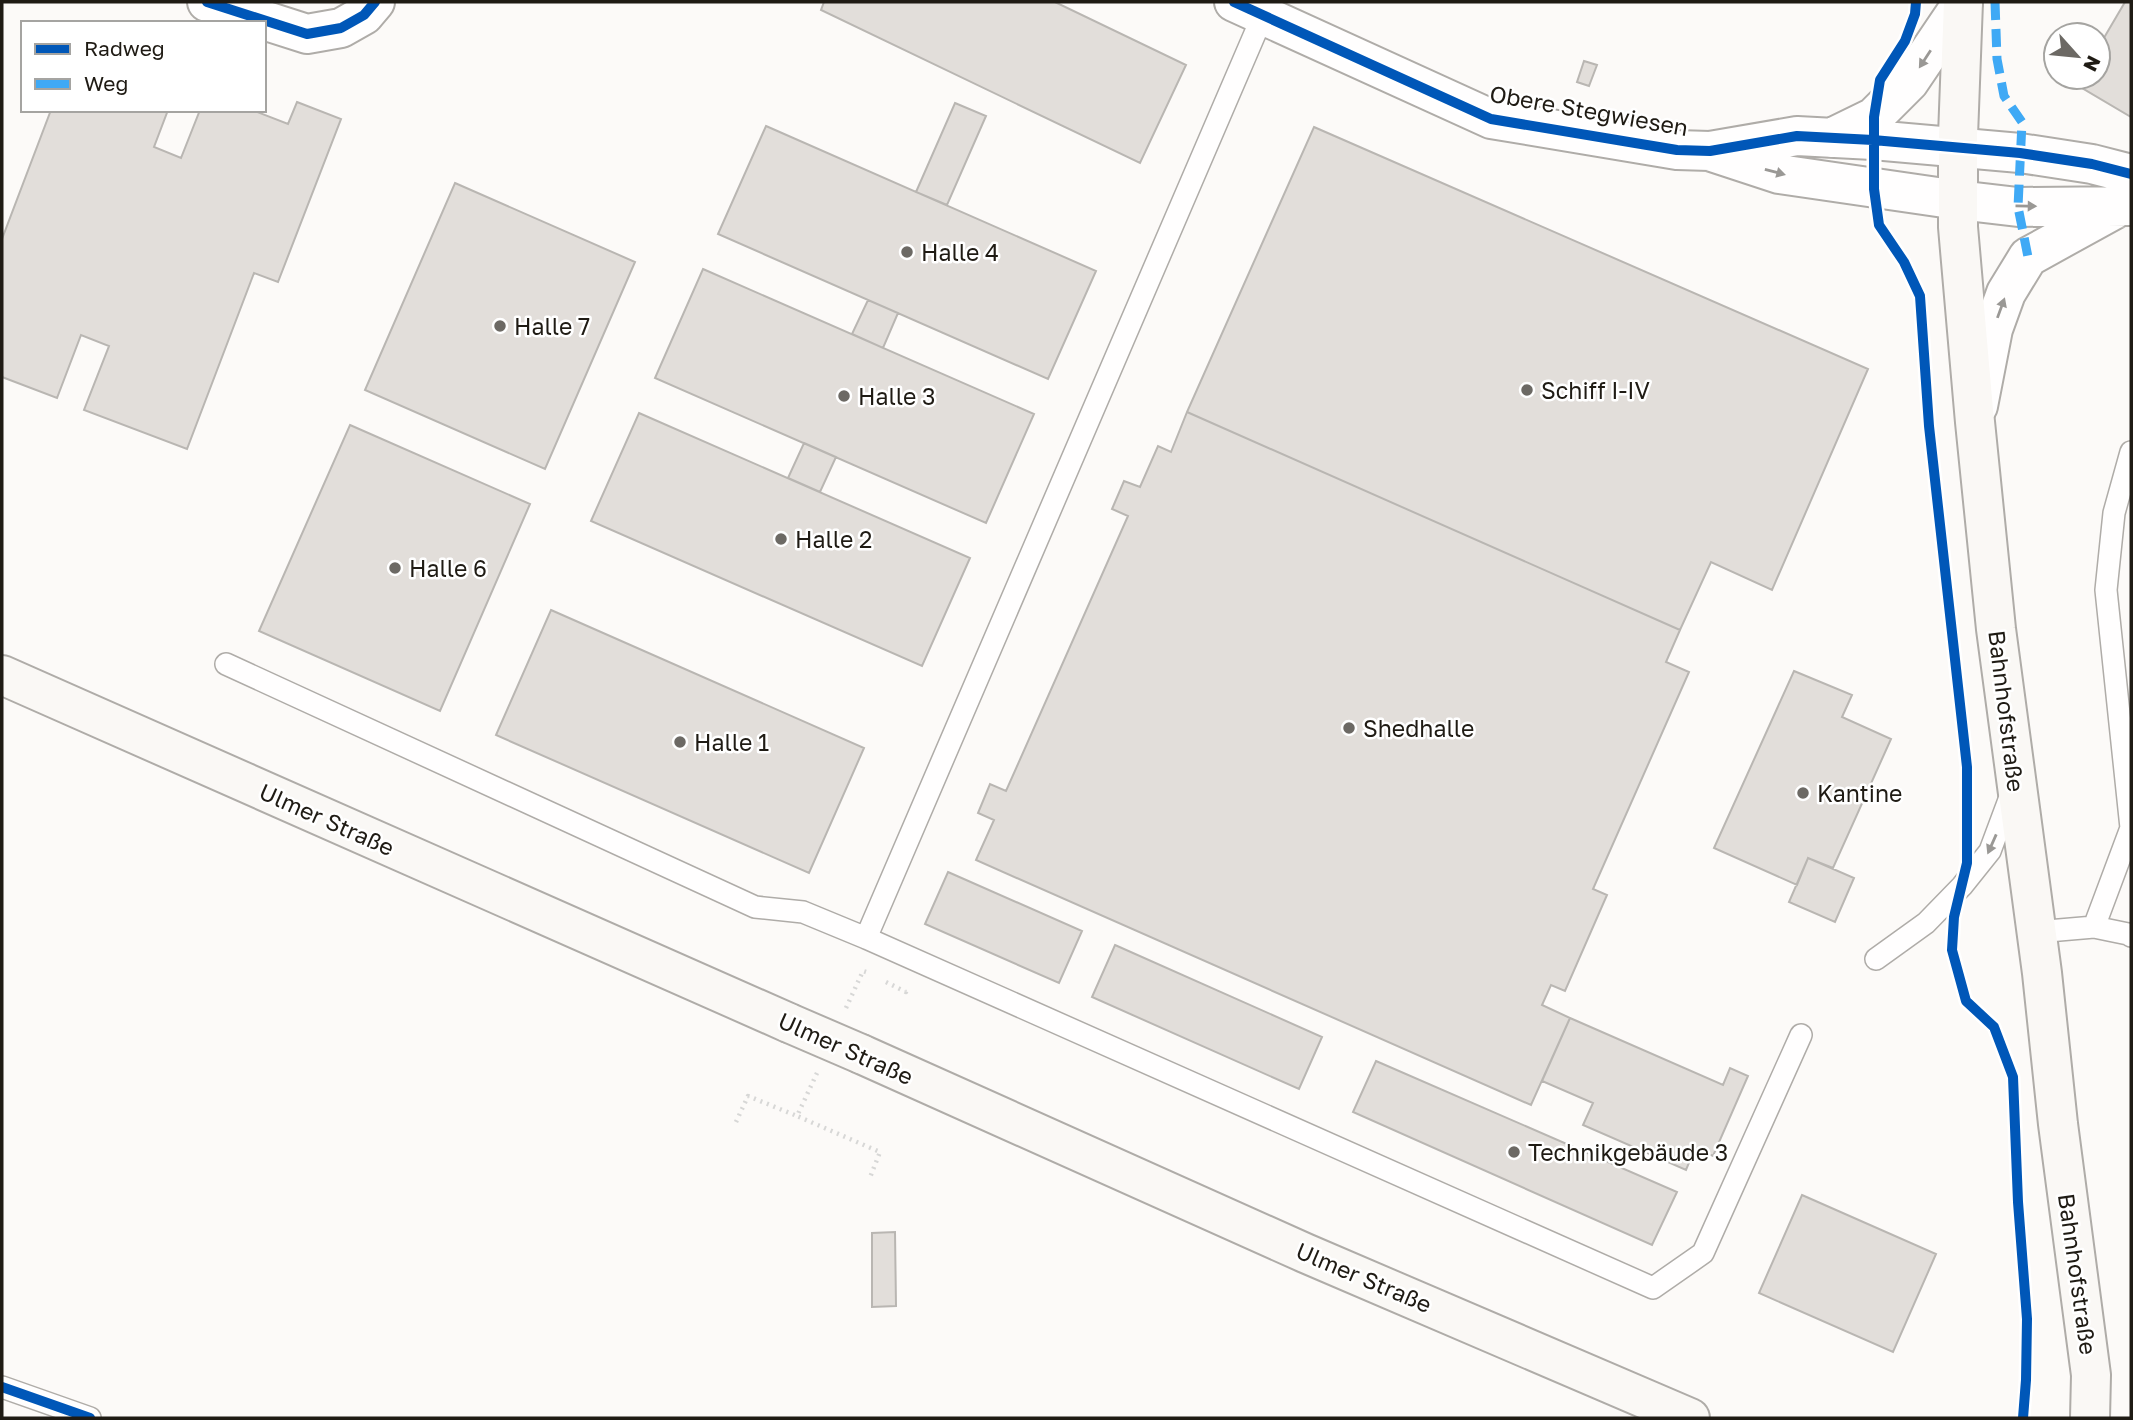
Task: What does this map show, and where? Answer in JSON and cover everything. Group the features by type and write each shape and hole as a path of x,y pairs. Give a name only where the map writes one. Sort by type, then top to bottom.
{"main road":[{"name":"Bahnhofstraße","path":"1963,2 1958,227 1975,422 1996,629 2091,1375 2090,1418"},
{"name":"Ulmer Straße","path":"2,675 1292,1247 1690,1418"},
{"path":"2091,1375 2114,1418"}],"street":[{"path":"207,2 307,34 341,28 364,15 375,2"},
{"name":"Obere Stegwiesen","path":"1831,138 1874,117 1909,82 1963,2"},
{"name":"Obere Stegwiesen","path":"1249,8 1491,119 1677,150 1710,151 1797,136 1873,140 2032,155 2092,164 2127,196"},
{"name":"Obere Stegwiesen","path":"1710,151 1779,174 2018,207 2127,196"},
{"path":"1975,422 1993,329 2006,293 2028,257 2127,196"}],"lane":[{"path":"866,938 1211,133 1249,8"},
{"path":"2094,927 2130,828 2106,590 2114,513 2131,452"},
{"path":"226,664 755,907 803,912 866,938 1654,1288 1703,1253 1801,1035"},
{"path":"1876,959 1926,923 1962,886 1990,851 2016,780"},
{"path":"2036,932 2094,927 2131,936"},
{"path":"2,1387 90,1418"}],"path":[{"path":"736,1122 748,1096 797,1116"}],"building":[{"path":"824,2 1055,2 1186,65 1140,163 821,10"},
{"path":"2125,2 2131,2 2131,117 2087,91 2112,91 2112,24"},
{"path":"1584,61 1597,65 1589,86 1577,82"},
{"path":"297,102 341,119 278,282 254,273 187,449 84,410 109,346 81,335 57,398 2,377 2,239 50,112 167,112 154,147 181,158 199,112 257,112 288,124"},
{"path":"955,103 986,116 947,205 916,192"},
{"name":"Halle 4","path":"766,126 1096,271 1048,379 718,234"},
{"name":"Schiff I-IV","path":"1314,127 1868,369 1772,590 1711,562 1680,630 1187,412"},
{"name":"Halle 7","path":"455,183 635,262 545,469 365,390"},
{"name":"Halle 3","path":"703,269 1034,414 986,523 655,378"},
{"path":"868,300 898,313 883,348 852,334"},
{"name":"Shedhalle","path":"1187,412 1680,630 1666,662 1689,672 1593,889 1607,895 1565,991 1551,985 1542,1005 1570,1018 1531,1105 976,860 994,820 978,813 990,784 1006,791 1128,516 1112,509 1124,481 1140,487 1158,446 1171,452"},
{"name":"Halle 2","path":"639,413 970,558 922,666 591,521"},
{"name":"Halle 6","path":"350,425 530,504 440,711 259,631"},
{"path":"804,443 836,457 820,492 788,478"},
{"name":"Halle 1","path":"551,610 864,748 809,873 496,735"},
{"name":"Kantine","path":"1794,671 1852,695 1842,717 1891,739 1833,868 1808,858 1797,885 1714,848"},
{"path":"1808,858 1854,878 1835,922 1789,902"},
{"path":"948,872 1082,931 1059,983 925,924"},
{"path":"1115,945 1322,1037 1299,1089 1092,997"},
{"path":"1570,1018 1723,1085 1730,1068 1748,1076 1713,1156 1695,1148 1686,1170 1583,1125 1593,1103 1542,1081"},
{"name":"Technikgebäude 3","path":"1376,1061 1677,1192 1652,1245 1353,1112"},
{"path":"1802,1195 1936,1254 1893,1352 1759,1293"},
{"path":"895,1232 896,1306 872,1307 872,1233"}],"marked path":[{"path":"1995,2 1997,59 2004,96 2022,122 2018,207 2028,257"}],"cycle path":[{"path":"207,2 307,34 341,28 364,15 375,2"},
{"path":"1234,2 1491,119 1677,150 1710,151 1797,136 1873,140 2020,153 2092,164 2131,174"},
{"path":"1916,2 1915,14 1905,41 1880,80 1874,117 1874,189 1879,225 1904,262 1920,296 1929,426 1967,767 1967,863 1954,917 1952,950 1966,1001 1994,1027 2013,1077 2018,1202 2027,1319 2023,1418"},
{"path":"2,1387 90,1418"}],"place":[{"name":"Halle 4","path":"907,252"},
{"name":"Halle 7","path":"500,326"},
{"name":"Schiff I-IV","path":"1527,390"},
{"name":"Halle 3","path":"844,396"},
{"name":"Halle 2","path":"781,539"},
{"name":"Halle 6","path":"395,568"},
{"name":"Shedhalle","path":"1349,728"},
{"name":"Halle 1","path":"680,742"},
{"name":"Kantine","path":"1803,793"},
{"name":"Technikgebäude 3","path":"1514,1152"}]}
